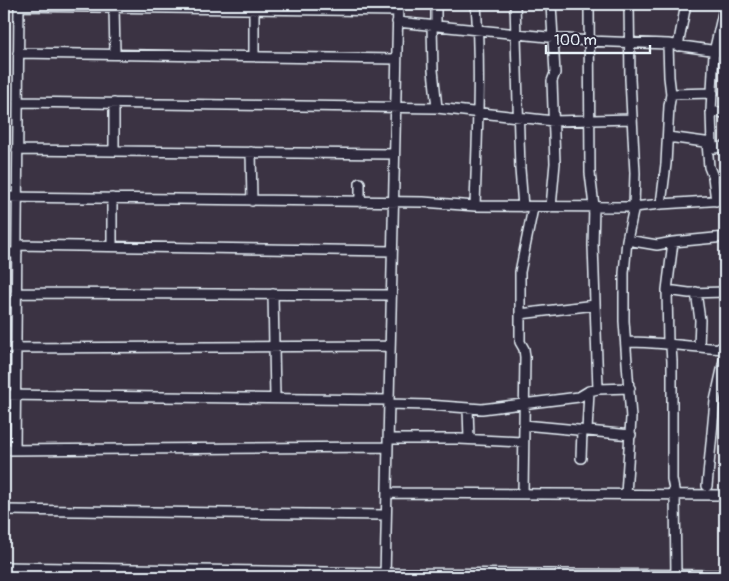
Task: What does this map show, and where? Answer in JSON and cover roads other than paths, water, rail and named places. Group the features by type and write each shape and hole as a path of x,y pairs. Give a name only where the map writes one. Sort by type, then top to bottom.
{"street":[{"path":"436,4 433,70 437,108"},
{"path":"475,206 478,111 478,30 476,4"},
{"path":"515,4 520,169 523,207"},
{"path":"551,4 556,73 552,81 555,163 551,207"},
{"path":"581,458 593,390 595,305 594,206 590,173 589,4"},
{"path":"626,494 631,435 630,388 624,321 624,273 627,240 634,207 635,173 629,4"},
{"path":"678,46 686,4"},
{"path":"4,197 423,202 533,208 634,207 721,201 709,167 709,143 714,52 725,4"},
{"path":"15,450 19,5 254,9 398,7 385,575"},
{"path":"114,7 115,54"},
{"path":"254,9 254,56"},
{"path":"397,22 588,41 668,44 714,52 725,52"},
{"path":"661,204 671,94 668,44"},
{"path":"18,53 396,58"},
{"path":"671,94 713,93"},
{"path":"18,102 437,108 478,111 553,121 632,119"},
{"path":"114,104 114,151"},
{"path":"711,111 725,113"},
{"path":"668,137 709,143 713,147 725,147"},
{"path":"18,150 394,154"},
{"path":"251,152 252,201"},
{"path":"360,183 360,202"},
{"path":"112,198 112,246"},
{"path":"522,494 525,357 520,342 520,272 533,208"},
{"path":"627,240 658,245 725,237"},
{"path":"673,242 667,290 668,343 671,347 672,361 672,479 676,575"},
{"path":"4,253 17,249 112,246 392,251"},
{"path":"667,290 725,292"},
{"path":"696,292 700,320 699,347"},
{"path":"4,302 16,298 273,294 391,295"},
{"path":"273,294 275,398"},
{"path":"520,314 595,305"},
{"path":"626,342 668,343 725,349"},
{"path":"4,348 390,346"},
{"path":"708,486 715,401 725,356"},
{"path":"4,395 275,398 389,402 482,409 580,397 593,390 630,388"},
{"path":"468,408 469,439"},
{"path":"524,425 631,435"},
{"path":"4,450 388,443 469,439 524,442"},
{"path":"387,493 725,495"},
{"path":"4,510 386,515"},
{"path":"4,567 385,575 725,575"}]}
